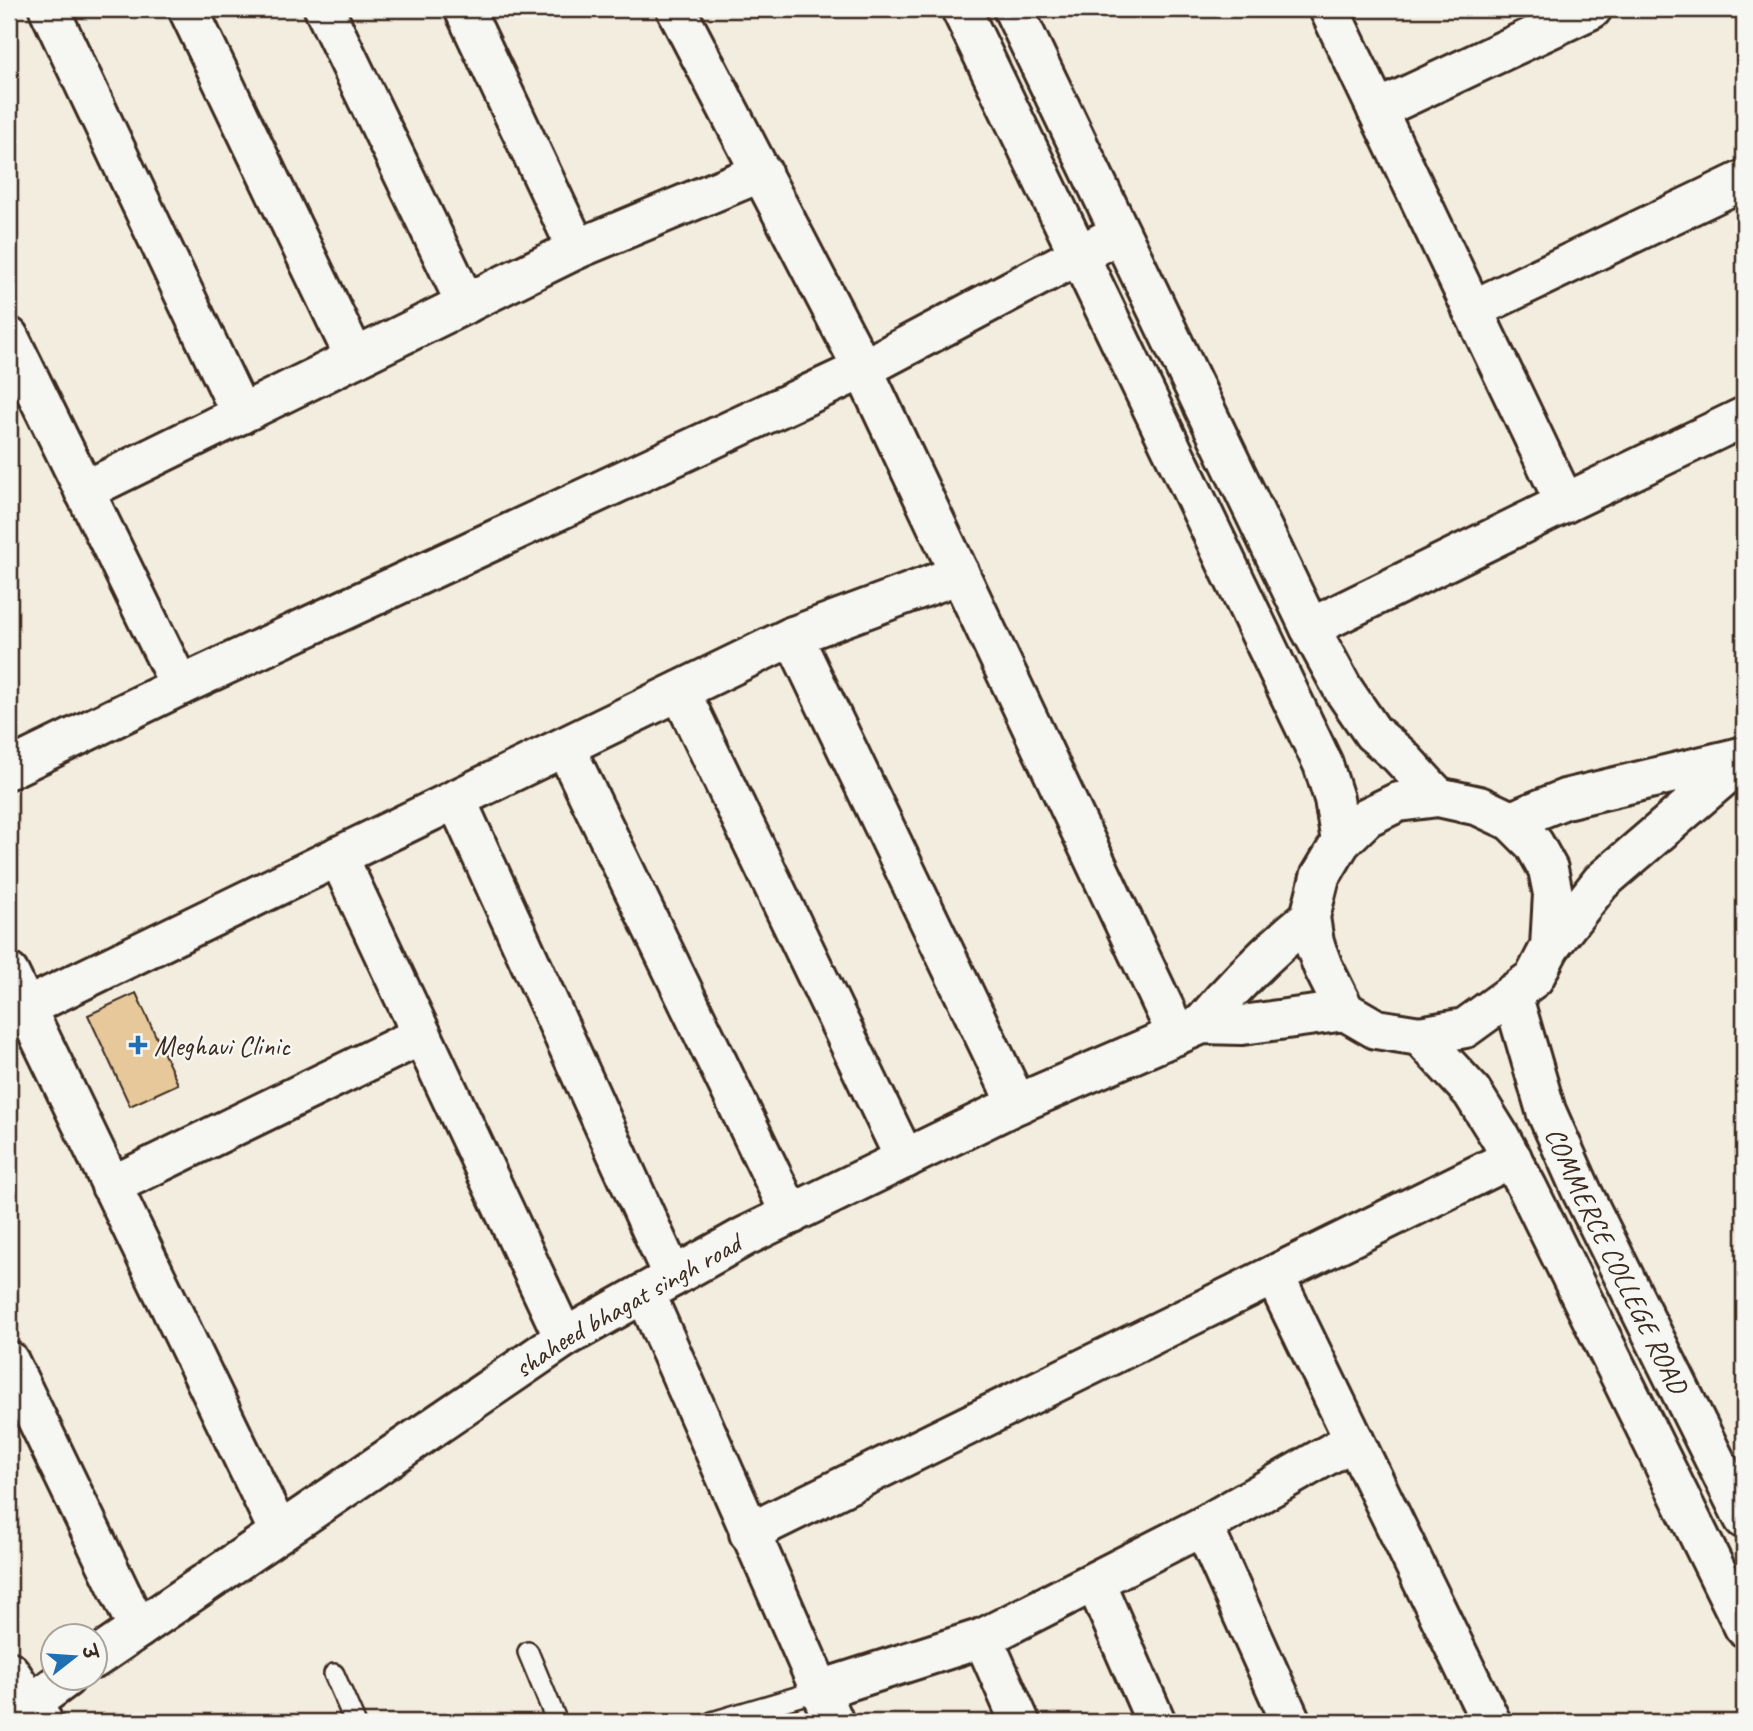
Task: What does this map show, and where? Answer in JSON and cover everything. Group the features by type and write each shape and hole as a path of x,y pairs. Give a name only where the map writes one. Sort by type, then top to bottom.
{"street":[{"path":"49,9 241,414"},
{"path":"188,9 355,358"},
{"path":"324,9 466,304"},
{"path":"464,9 577,249"},
{"path":"676,9 863,369 960,574 1190,1029"},
{"path":"961,9 1323,764 1334,799 1341,842"},
{"path":"1013,9 1310,628 1343,689 1373,733 1399,755 1438,797"},
{"path":"1329,9 1565,503"},
{"path":"1377,110 1592,9"},
{"path":"84,491 577,249 762,172"},
{"path":"1472,310 1744,180"},
{"path":"9,769 180,686 863,369 1120,233"},
{"path":"9,337 180,686"},
{"path":"1310,628 1744,417"},
{"path":"25,1008 793,636 960,574"},
{"path":"793,636 1017,1104"},
{"path":"680,691 905,1159"},
{"path":"565,747 791,1215"},
{"path":"1511,821 1565,799 1744,757"},
{"path":"1550,947 1553,894 1548,869 1534,844 1511,821 1479,806 1438,797 1398,802 1367,817 1341,842 1320,877 1310,917 1314,943 1345,1012 1376,1029 1420,1036 1465,1028 1534,978 1550,947 1610,874 1744,757"},
{"path":"456,799 659,1285 749,1533 827,1706 983,1638 1095,1582 1203,1526 1354,1440"},
{"path":"338,856 564,1338"},
{"path":"1190,1029 1310,917"},
{"path":"9,974 279,1532"},
{"name":"COMMERCE COLLEGE ROAD","path":"1513,994 1546,1111 1582,1192 1744,1519"},
{"path":"1190,1029 1345,1012"},
{"name":"shaheed bhagat singh road","path":"108,1649 564,1338 791,1215 1017,1104 1190,1029"},
{"path":"111,1186 422,1035"},
{"path":"1420,1036 1472,1092 1512,1158 1744,1627"},
{"path":"749,1533 1512,1158"},
{"path":"1274,1275 1491,1722"},
{"path":"9,1361 138,1629"},
{"path":"1203,1526 1291,1722"},
{"path":"1095,1582 1156,1722"},
{"path":"983,1638 1020,1722"},
{"path":"9,1671 27,1715 51,1692"}],"lane":[{"path":"528,1652 557,1722"},
{"path":"334,1674 355,1722"},
{"path":"712,1722 827,1706"}],"building":[{"path":"136,993 178,1084 130,1106 88,1015"}],"place":[{"name":"Meghavi Clinic","path":"138,1045"}]}
